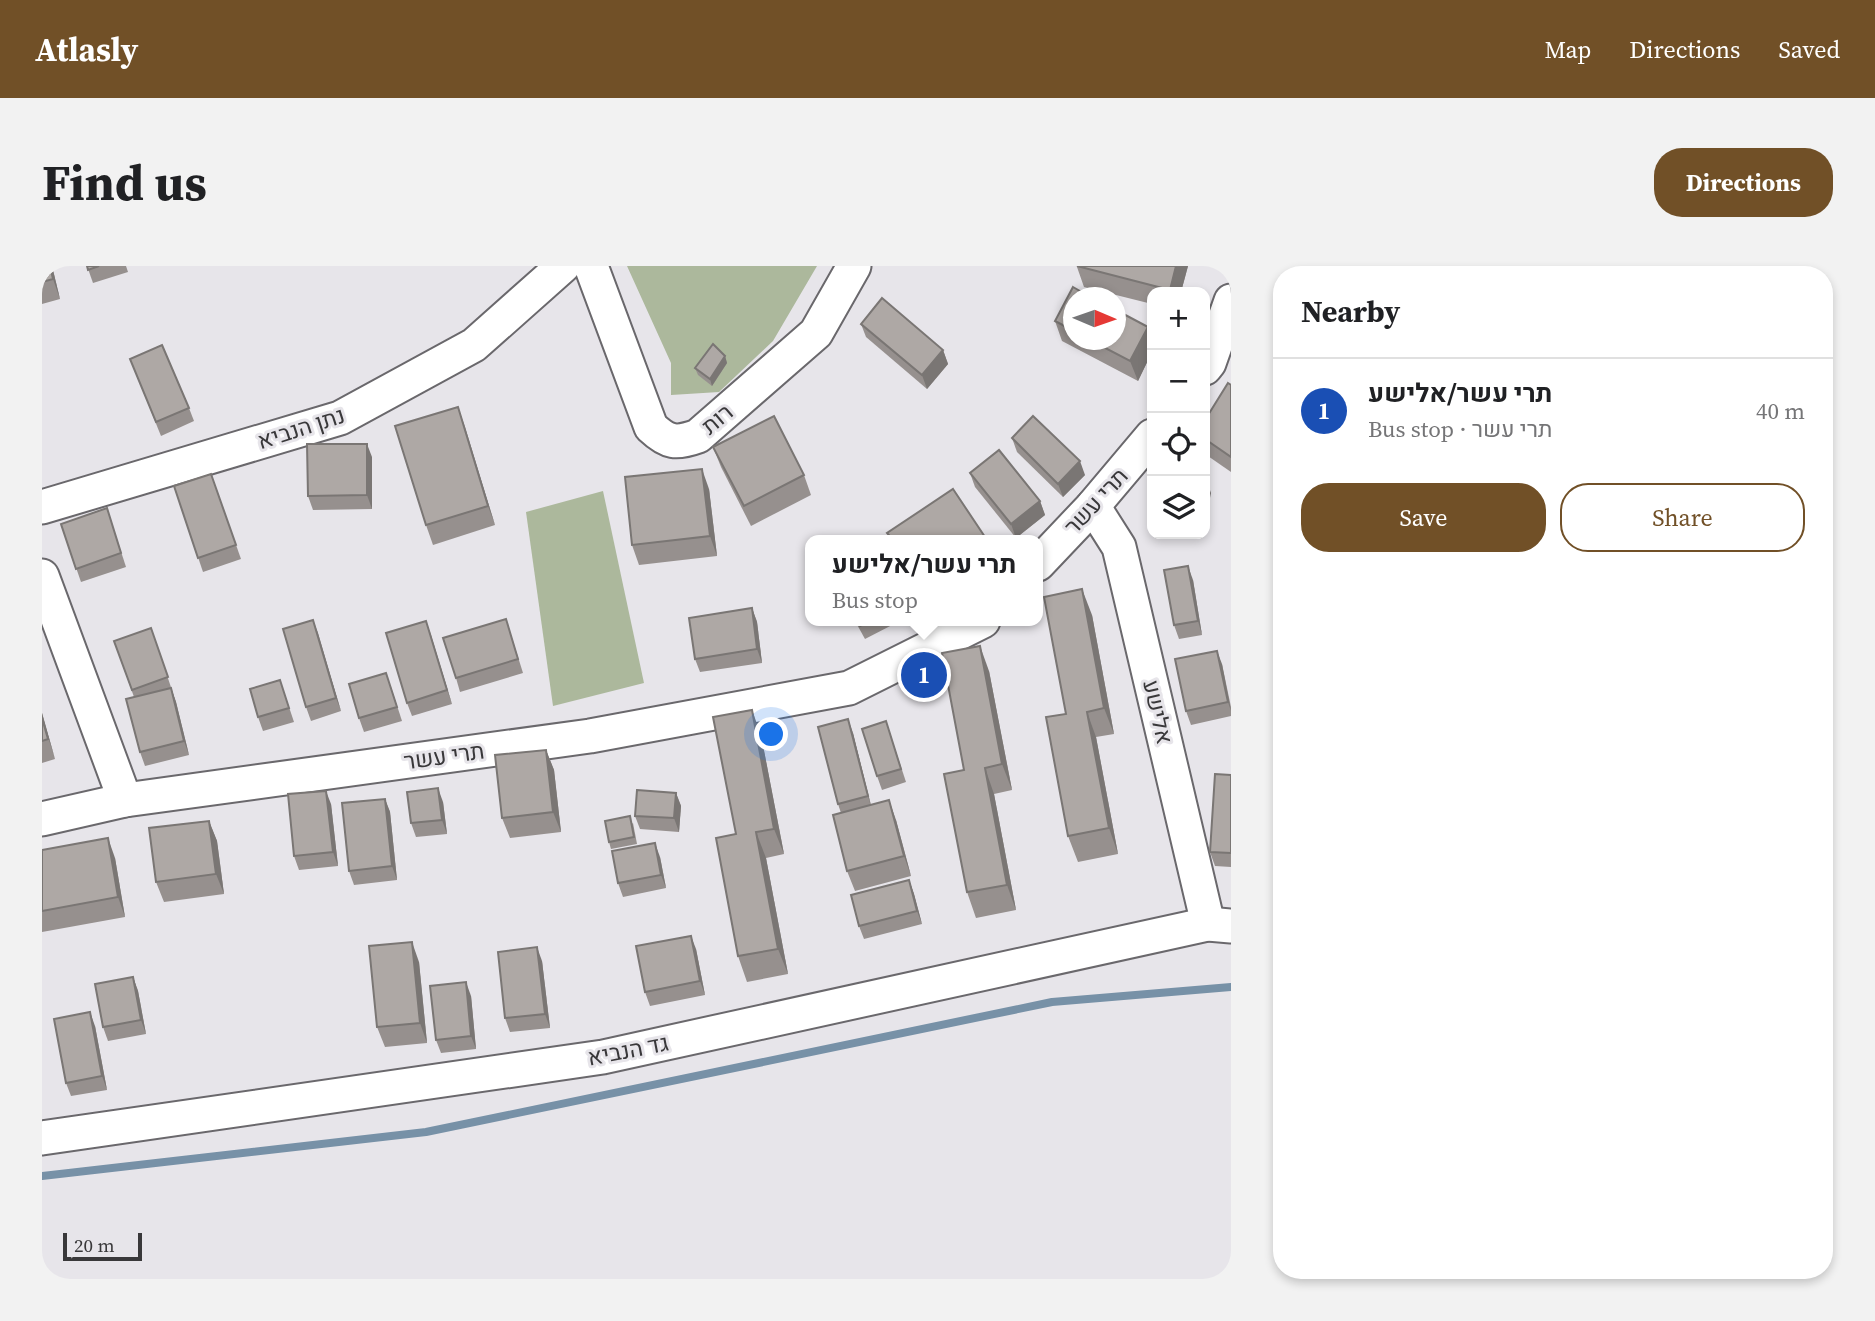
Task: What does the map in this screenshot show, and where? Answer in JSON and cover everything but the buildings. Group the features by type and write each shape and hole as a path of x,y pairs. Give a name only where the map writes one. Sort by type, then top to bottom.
{"street":[{"name":"נתן הנביא","path":"42,507 340,418 474,345 563,266"},
{"name":"רות","path":"591,266 651,427 663,439 682,442 698,436 816,333 854,266"},
{"path":"1215,367 1231,300"},
{"name":"תרי עשר","path":"1043,559 1093,506 1147,442"},
{"name":"אלישע","path":"1093,506 1119,547 1219,925"},
{"path":"42,576 125,800"},
{"name":"תרי עשר","path":"42,819 125,800 590,736 849,688 973,626"},
{"name":"גד הנביא","path":"42,1138 603,1057 1219,925"}],"green space":[{"path":"627,266 817,266 773,341 719,392 671,395 671,363"},
{"path":"603,491 644,683 553,706 526,512"}],"waterway":[{"path":"42,1176 426,1132 1052,1002 1231,987"}],"place":[{"name":"תרי עשר/אלישע","path":"924,675"}]}
